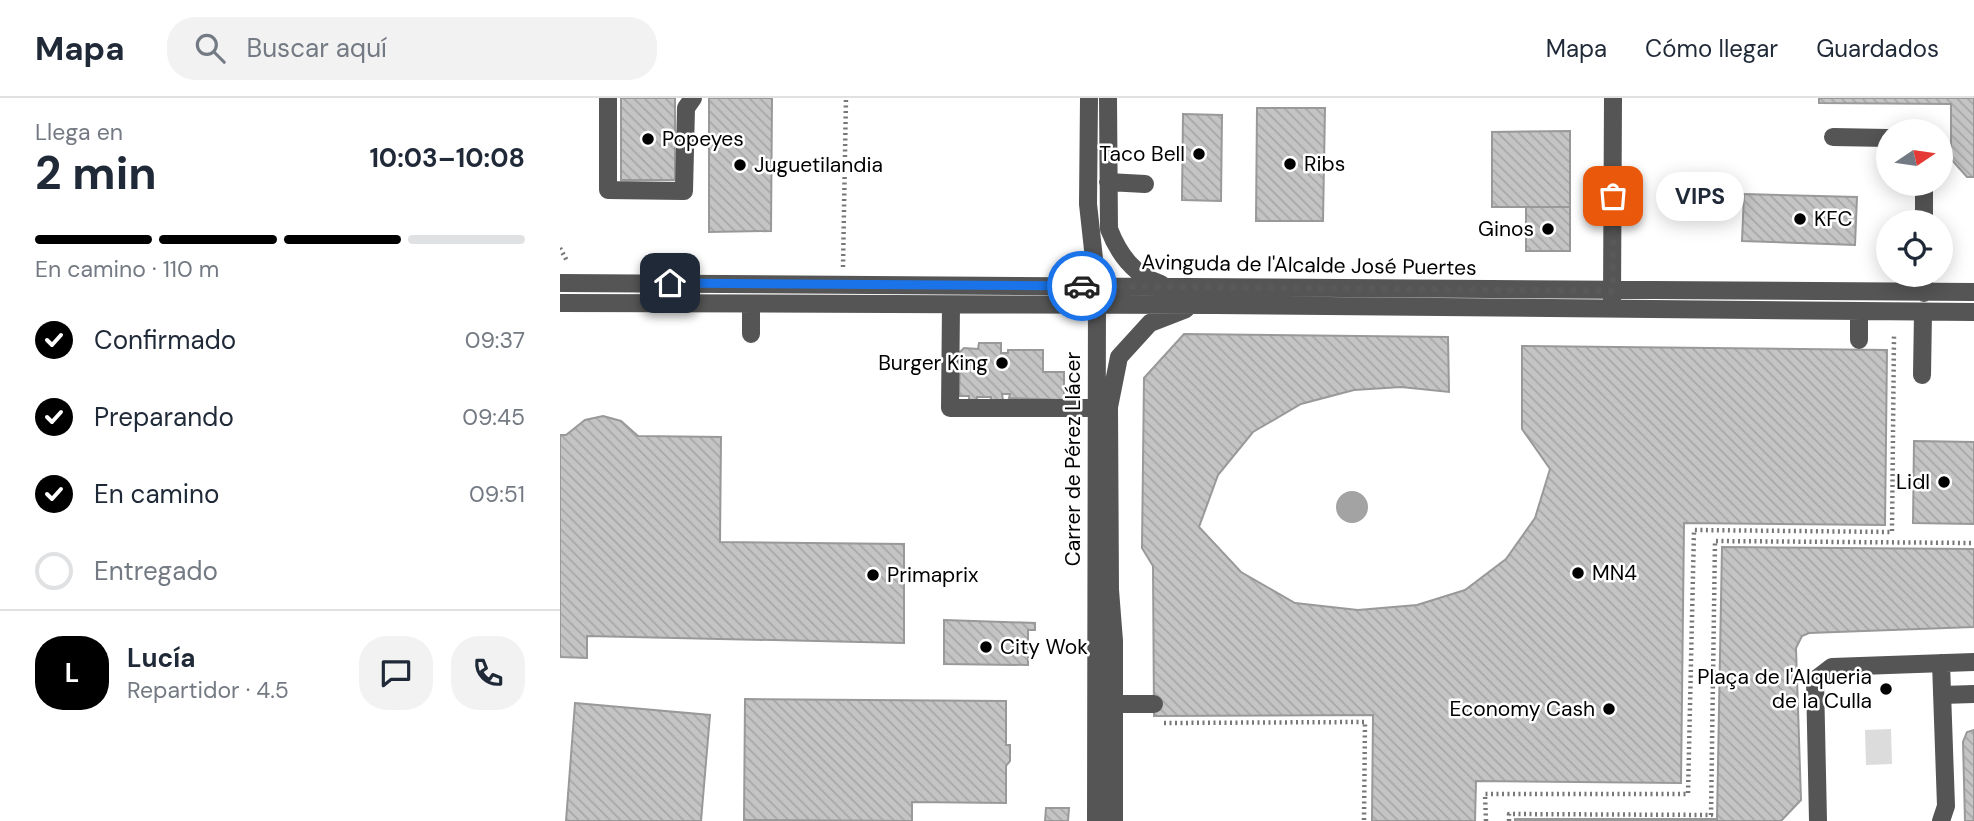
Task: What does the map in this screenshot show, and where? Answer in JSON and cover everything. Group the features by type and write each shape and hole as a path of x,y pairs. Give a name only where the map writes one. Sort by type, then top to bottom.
{"street":[{"path":"608,98 608,190 671,191 684,191 686,108 693,98"},
{"name":"Carrer de Pérez Llácer","path":"1089,98 1088,204 1097,286 1096,821"},
{"path":"1108,98 1109,229 1115,244 1133,268 1168,287"},
{"path":"1612,310 1613,98"},
{"path":"1832,137 1876,138"},
{"path":"1108,182 1145,184"},
{"name":"Avinguda de l'Alcalde José Puertes","path":"561,280 1613,291 1876,285"},
{"name":"Avinguda de l'Alcalde José Puertes","path":"1943,287 1974,292"},
{"name":"Avinguda de l'Alcalde José Puertes","path":"560,303 1974,312"},
{"path":"751,304 751,334"},
{"path":"951,305 950,408 1095,408"},
{"name":"Carrer de Pérez Llácer","path":"1114,821 1114,641 1110,590 1109,407 1119,357 1150,323 1196,305"},
{"path":"1859,312 1859,340"},
{"path":"1922,374 1923,313"},
{"path":"1818,821 1815,680 1832,667 1974,662"},
{"path":"1941,663 1946,806 1941,821"},
{"path":"1942,695 1974,694"},
{"path":"1114,704 1154,704"}],"path":[{"path":"843,268 846,98"},
{"path":"1486,821 1485,794 1688,794 1694,530 1892,532 1894,336"},
{"path":"1509,821 1509,814 1711,815 1715,541 1974,543"},
{"path":"1152,723 1365,722 1364,821"}],"shaded area":[{"path":"1352,491 1363,496 1368,507 1363,518 1352,523 1341,518 1336,507 1341,496"},
{"path":"1891,729 1892,764 1866,765 1865,730"}],"building":[{"name":"Popeyes","path":"621,98 675,98 675,180 621,180"},
{"name":"Juguetilandia","path":"709,98 772,98 771,231 709,232"},
{"path":"1819,98 1974,98 1974,177 1967,177 1953,161 1951,104 1819,103"},
{"name":"Ribs","path":"1257,108 1325,108 1323,221 1256,221"},
{"path":"1183,114 1222,115 1221,201 1182,200"},
{"path":"1570,131 1570,207 1492,207 1492,132"},
{"name":"KFC","path":"1744,194 1857,197 1855,245 1742,241"},
{"name":"Ginos","path":"1526,207 1570,207 1570,251 1526,251"},
{"path":"1184,334 1448,337 1449,392 1401,387 1354,390 1301,404 1253,432 1218,475 1199,527 1241,572 1295,603 1358,610 1417,605 1465,590 1506,559 1535,518 1550,469 1522,429 1522,346 1887,350 1885,525 1684,523 1681,783 1476,781 1475,821 1372,821 1373,715 1154,716 1153,566 1142,548 1144,378"},
{"name":"Burger King","path":"979,343 1001,343 1001,353 1008,353 1008,350 1043,350 1043,372 1064,372 1064,400 1009,398 1010,394 1002,394 1003,400 977,397 977,400 969,400 969,396 959,396 960,352 964,348 978,349"},
{"path":"603,416 621,421 638,436 721,437 720,542 904,544 904,643 587,636 587,658 560,657 560,435 566,435 585,420"},
{"name":"Lidl","path":"1914,441 1974,442 1974,524 1913,523"},
{"path":"1722,547 1974,549 1974,627 1809,633 1802,636 1796,648 1801,800 1781,821 1515,821 1717,819"},
{"name":"City Wok","path":"944,620 1035,623 1035,630 1028,630 1028,665 944,664"},
{"path":"745,699 1006,701 1006,745 1010,745 1010,761 1006,766 1006,803 912,802 912,821 744,820"},
{"path":"575,703 710,715 701,821 566,821"},
{"path":"1974,730 1974,821 1965,821 1963,742 1967,732"},
{"path":"1046,808 1069,808 1068,821 1045,821"}],"way so far":[{"path":"1082,286 1613,291 1613,196"}],"place":[{"name":"Popeyes","path":"648,139"},
{"name":"Taco Bell","path":"1199,154"},
{"name":"Ribs","path":"1290,164"},
{"name":"Juguetilandia","path":"740,165"},
{"name":"VIPS","path":"1613,196"},
{"name":"KFC","path":"1800,219"},
{"name":"Ginos","path":"1548,229"},
{"name":"Burger King","path":"1002,363"},
{"name":"Lidl","path":"1944,482"},
{"name":"MN4","path":"1578,573"},
{"name":"Primaprix","path":"873,575"},
{"name":"City Wok","path":"986,647"},
{"name":"Plaça de l'Alqueria de la Culla","path":"1886,689"},
{"name":"Economy Cash","path":"1609,709"}],"route":[{"path":"670,283 1082,286"}]}
